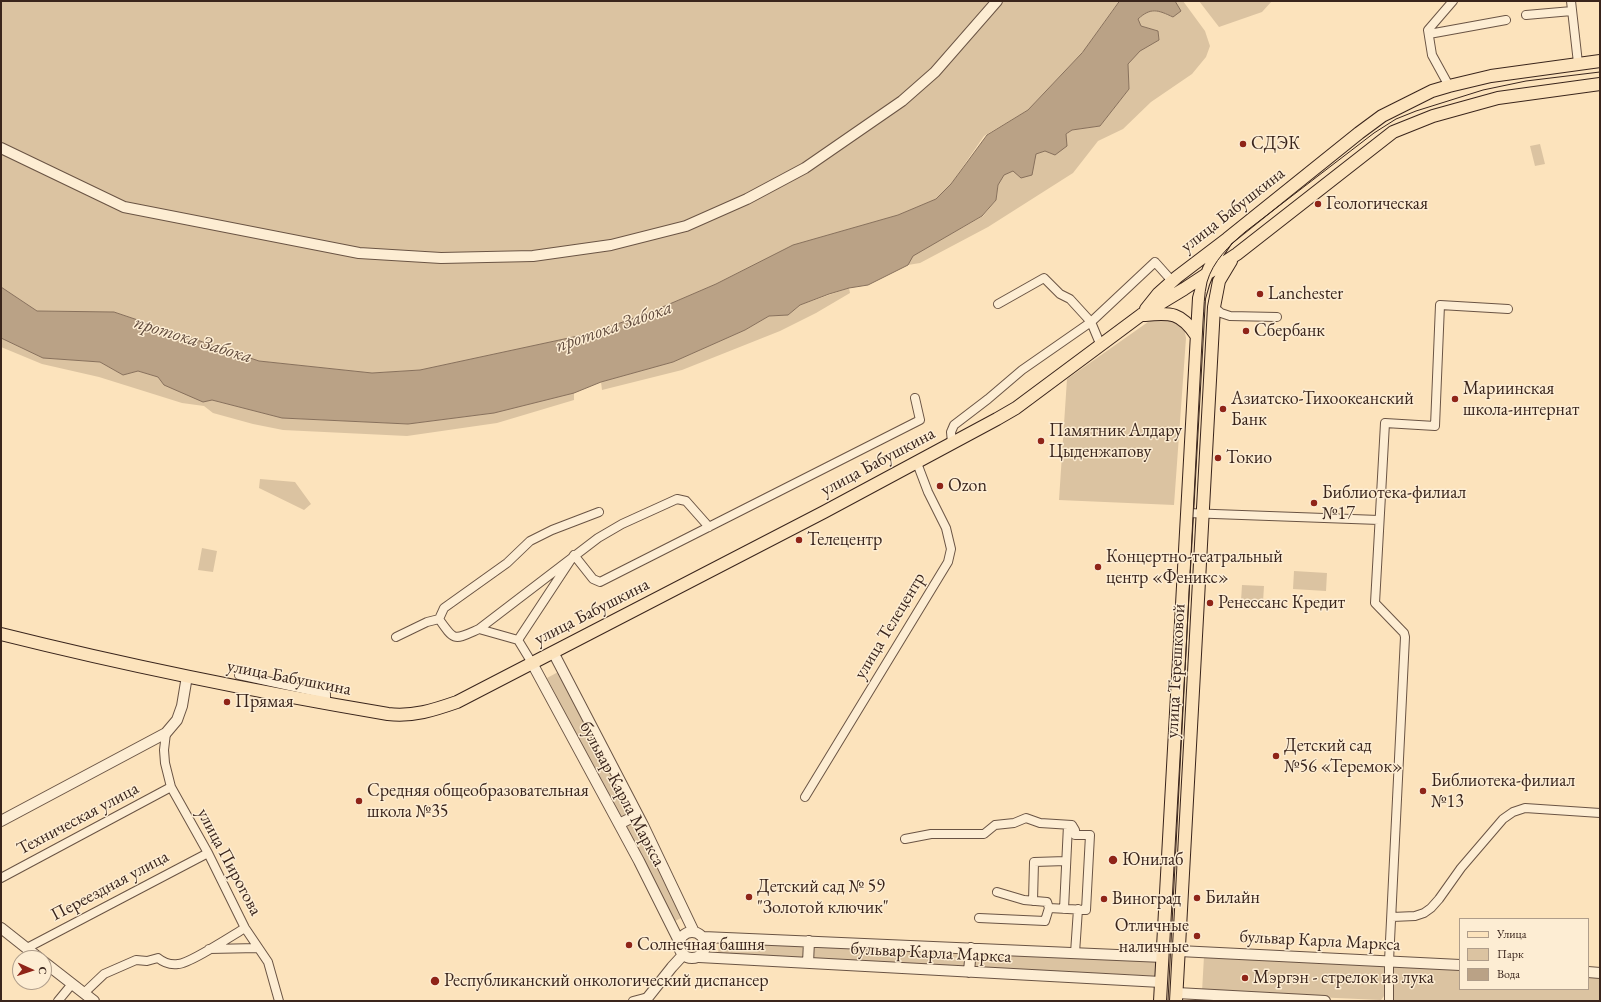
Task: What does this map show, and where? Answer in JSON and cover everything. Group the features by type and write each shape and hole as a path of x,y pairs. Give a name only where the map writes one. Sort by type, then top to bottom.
{"main road":[{"name":"улица Бабушкина","path":"1141,315 1158,294 1172,281 1382,116 1432,91 1449,86 1491,76 1600,61"},
{"name":"улица Бабушкина","path":"1,634 187,676 401,716 413,715 457,702 916,463 1016,408 1141,315 1205,276 1237,254 1393,132 1433,116 1498,98 1600,84"},
{"name":"улица Терешковой","path":"1160,1001 1199,298 1205,276 1213,258 1226,239"},
{"name":"улица Терешковой","path":"1176,997 1214,309 1221,276 1237,254"},
{"path":"1172,281 1214,309"},
{"path":"1141,315 1160,313 1176,316 1184,321 1196,336"}],"street":[{"path":"1,148 124,207 359,253 441,258 533,256 611,245 686,226 748,199 805,168 902,102 935,72 996,1"},
{"path":"1449,86 1432,55 1428,30 1453,1"},
{"path":"1571,1 1578,63"},
{"path":"1526,15 1572,11"},
{"path":"1429,34 1506,20"},
{"path":"952,443 951,432 954,425 1022,370 1091,322 1155,262 1172,281"},
{"path":"998,304 1044,278 1060,294 1070,299 1091,322 1101,346"},
{"path":"1389,1001 1389,961 1405,637 1404,633 1375,604 1385,423 1435,426 1440,305 1508,308"},
{"path":"1214,309 1230,316 1277,317"},
{"path":"574,555 593,579 600,582 920,420 915,398"},
{"name":"улица Телецентр","path":"805,797 948,562 951,549 946,528 928,492 916,463"},
{"path":"439,619 450,635 457,637 464,636 479,629 598,538 622,524 677,499 686,501 710,527"},
{"path":"439,619 444,608 507,563 530,541 552,530 599,512"},
{"path":"1187,513 1379,520"},
{"path":"518,640 574,555"},
{"path":"396,637 427,622 439,619"},
{"path":"479,629 518,640 532,663"},
{"name":"бульвар Карла Маркса","path":"553,652 699,934 809,941 1163,957"},
{"name":"бульвар Карла Маркса","path":"532,663 680,941"},
{"path":"239,674 326,694 326,703"},
{"path":"1,821 166,733 177,720 182,706 187,676"},
{"name":"улица Пирогова","path":"166,733 164,750 165,763 171,787 208,853 245,928 268,962 279,1001"},
{"name":"Техническая улица","path":"1,878 171,787"},
{"path":"1392,917 1415,916 1424,913 1431,908 1461,868 1503,819 1513,812 1525,808 1600,813"},
{"path":"619,824 637,814"},
{"path":"905,839 931,834 984,834 995,825 1014,823 1026,818 1040,823 1072,825 1075,830 1071,834 1066,861 1064,909"},
{"path":"1049,908 1086,910 1090,835 1071,834"},
{"name":"Переездная улица","path":"27,948 208,853"},
{"path":"1033,901 1034,862 1066,861"},
{"path":"979,918 1045,921 1049,908 1048,902 1024,900 997,892"},
{"path":"1075,953 1078,909"},
{"path":"1,928 29,950"},
{"path":"84,993 104,974 136,960 147,961 158,958 164,963 180,965 245,928"},
{"path":"699,934 705,941 706,949 698,957 690,959 683,955 679,949 680,941 684,935 699,934"},
{"path":"808,963 809,941"},
{"path":"209,949 258,948"},
{"path":"969,972 971,948"},
{"name":"бульвар Карла Маркса","path":"1179,951 1459,965"},
{"path":"634,1001 647,999 683,955"},
{"name":"бульвар Карла Маркса","path":"698,957 1161,982"},
{"path":"52,968 94,1001"},
{"path":"1589,972 1600,973"},
{"path":"58,1001 72,984"},
{"path":"1176,997 1325,1001"}],"green space":[{"path":"1,1 1120,1 1082,53 1028,110 984,136 951,184 936,199 898,215 793,245 716,284 651,312 592,333 420,370 372,373 259,361 114,312 37,311 1,287"},
{"path":"1175,1 1183,1 1205,31 1210,46 1206,57 1192,74 1151,102 1123,129 1098,141 1073,173 988,227 920,263 908,265 912,256 983,216 996,200 998,185 1004,174 1013,171 1035,154 1045,151 1072,130 1100,126 1129,89 1128,64 1139,51 1159,40 1158,31 1141,26 1137,19 1151,11 1159,11 1173,17 1180,11"},
{"path":"1199,1 1272,1 1262,12 1219,27"},
{"path":"1540,144 1545,164 1535,166 1530,146"},
{"path":"849,288 850,293 816,313 780,331 682,370 602,390 601,382 673,362 745,330 769,316 788,315 800,305"},
{"path":"1159,318 1168,318 1184,328 1186,338 1174,505 1059,500 1067,379 1148,322"},
{"path":"1,338 43,358 100,362 123,375 138,371 158,377 165,385 212,400 282,418 408,424 494,413 574,393 574,400 497,423 407,436 283,430 253,424 213,413 204,406 182,403 99,377 42,364 1,347"},
{"path":"260,479 295,482 311,504 304,510 259,488"},
{"path":"202,548 217,551 213,572 198,570"},
{"path":"1294,571 1327,573 1326,591 1293,589"},
{"path":"1242,585 1264,586 1263,602 1241,601"},
{"path":"560,671 632,812 622,818 619,817 547,678"},
{"path":"636,820 685,916 673,922 625,825"},
{"path":"719,941 804,945 803,958 718,955"},
{"path":"812,946 967,953 965,967 812,958"},
{"path":"976,953 1157,962 1156,976 975,967 973,964"},
{"path":"1204,956 1384,966 1384,996 1381,1000 1202,992"},
{"path":"1394,967 1459,969 1459,990 1589,990 1589,976 1600,976 1600,1001 1416,1001 1394,1000"}],"water":[{"name":"протока Забока","path":"1120,1 1175,1 1181,11 1173,17 1159,11 1151,11 1138,19 1141,26 1158,31 1159,40 1140,51 1128,64 1129,89 1100,126 1072,130 1066,134 1067,146 1055,155 1045,151 1036,154 1032,175 1021,178 1013,171 1004,175 998,185 996,200 982,216 913,256 908,265 868,285 849,288 829,294 800,305 788,315 769,316 745,330 673,362 601,382 574,393 494,413 408,424 282,418 212,400 203,402 164,385 158,377 138,371 123,375 100,362 43,358 1,338 1,287 37,311 114,312 259,361 372,373 420,370 592,333 651,312 716,284 793,245 898,215 936,199 951,184 987,135 1028,110 1082,53"}],"tram line":[{"path":"1168,1001 1203,322 1205,291 1213,267 1222,254 1245,232 1374,133 1396,119 1416,111 1483,90 1526,81 1600,72"}],"place":[{"name":"СДЭК","path":"1243,144"},
{"name":"Геологическая","path":"1318,204"},
{"name":"Lanchester","path":"1260,294"},
{"name":"Сбербанк","path":"1246,331"},
{"name":"Мариинская школа-интернат","path":"1455,399"},
{"name":"Азиатско-Тихоокеанский Банк","path":"1223,409"},
{"name":"Памятник Алдару Цыденжапову","path":"1041,441"},
{"name":"Токио","path":"1218,458"},
{"name":"Ozon","path":"940,486"},
{"name":"Библиотека-филиал №17","path":"1314,503"},
{"name":"Телецентр","path":"799,540"},
{"name":"Концертно-театральный центр «Феникс»","path":"1098,567"},
{"name":"Ренессанс Кредит","path":"1210,603"},
{"name":"Прямая","path":"227,702"},
{"name":"Детский сад №56 «Теремок»","path":"1276,756"},
{"name":"Библиотека-филиал №13","path":"1423,791"},
{"name":"Средняя общеобразовательная школа №35","path":"359,801"},
{"name":"Юнилаб","path":"1113,860"},
{"name":"Детский сад № 59 \"Золотой ключик\"","path":"749,897"},
{"name":"Билайн","path":"1197,898"},
{"name":"Виноград","path":"1104,899"},
{"name":"Отличные наличные","path":"1197,936"},
{"name":"Солнечная башня","path":"629,945"},
{"name":"Мэргэн - стрелок из лука","path":"1245,978"},
{"name":"Республиканский онкологический диспансер","path":"435,981"}]}
